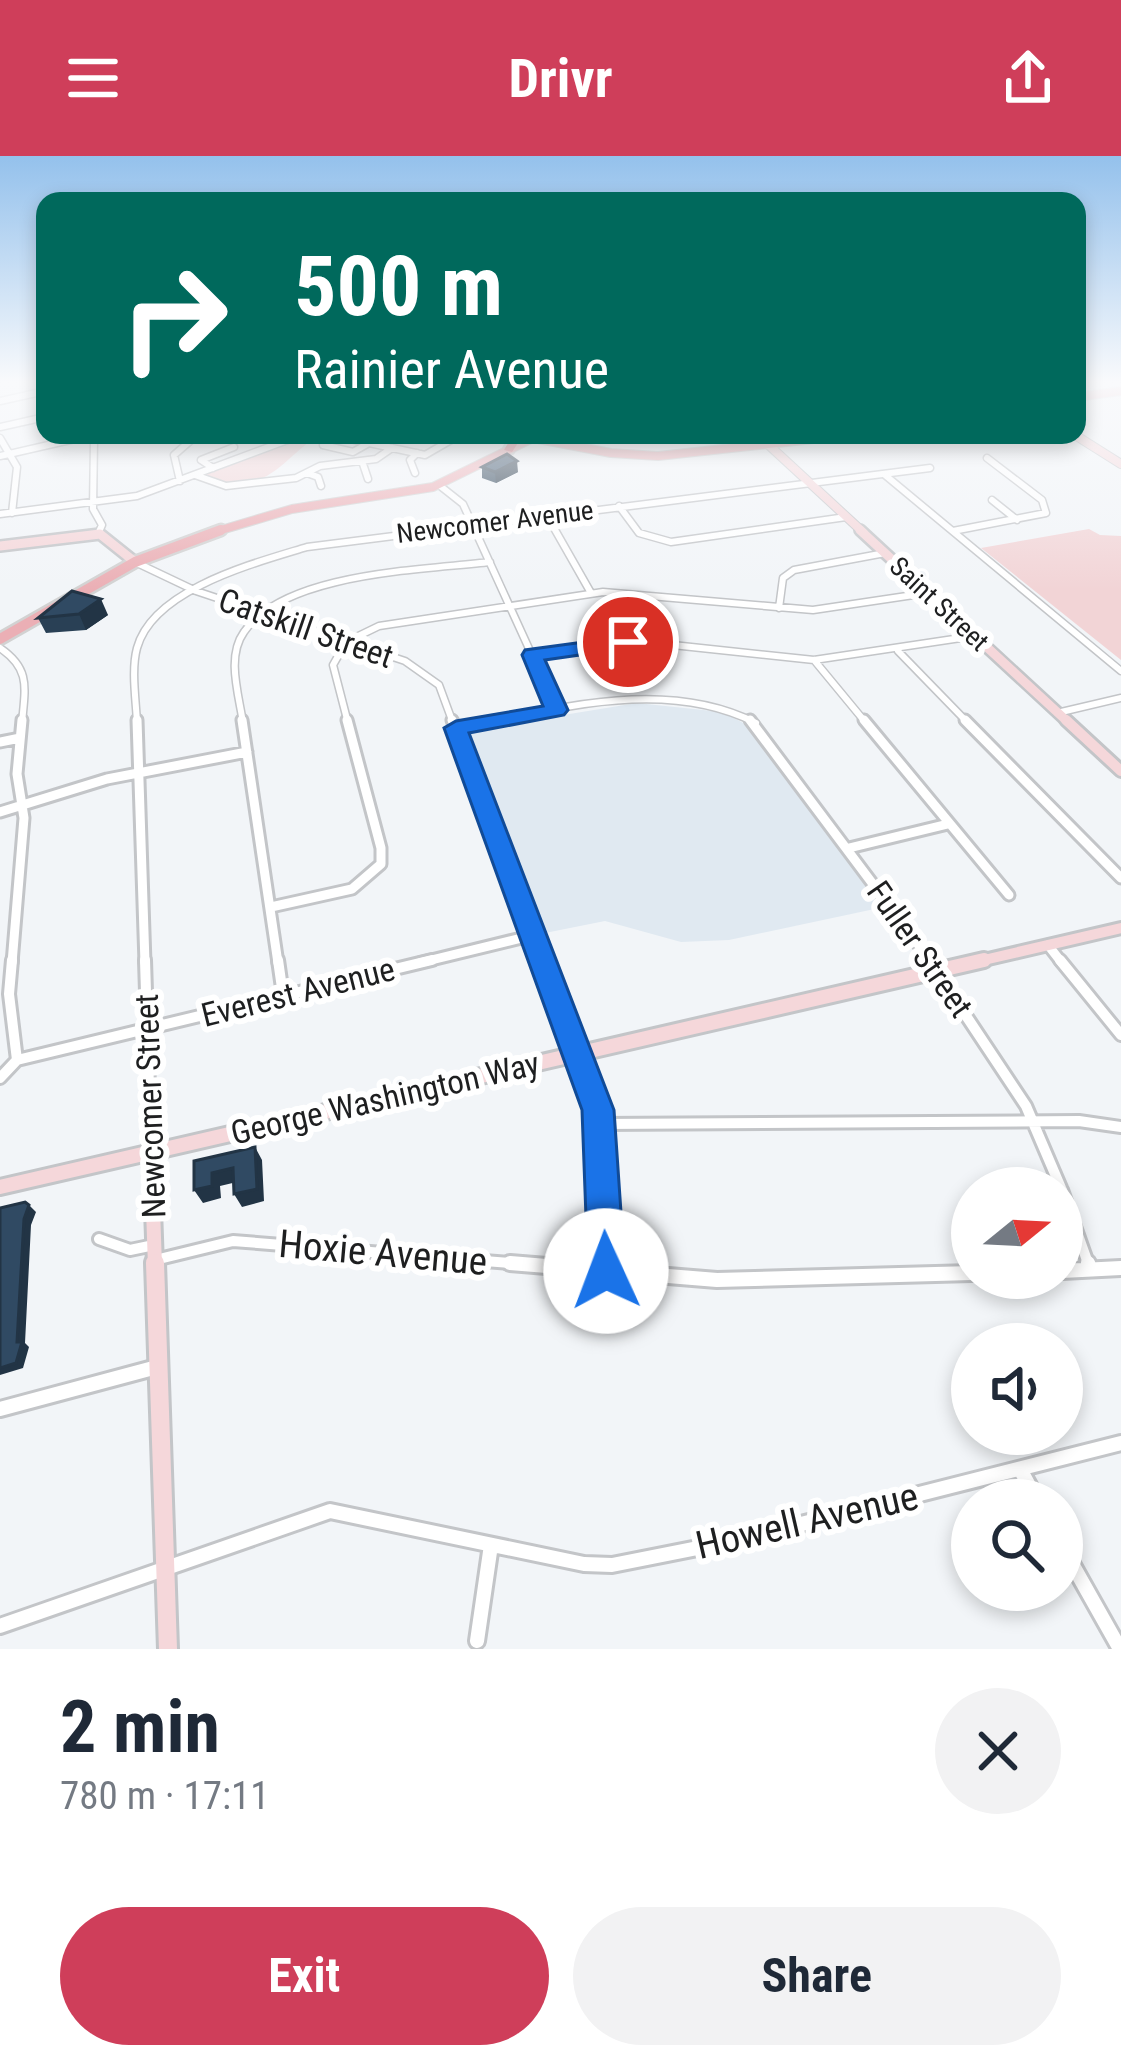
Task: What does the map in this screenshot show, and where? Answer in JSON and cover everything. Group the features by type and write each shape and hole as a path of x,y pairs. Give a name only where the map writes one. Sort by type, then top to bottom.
{"main road":[{"path":"0,643 135,562 269,514 439,484 508,451"},
{"path":"628,451 658,456 691,451"}],"street":[{"path":"0,456 21,451"},
{"path":"0,546 98,534 102,523 93,503 94,451"},
{"path":"178,451 173,455 180,481"},
{"path":"213,468 201,460 223,451"},
{"path":"0,514 137,496 259,451"},
{"path":"195,475 223,490 307,473 318,466 378,458 388,451"},
{"path":"405,451 438,451"},
{"name":"Saint Street","path":"774,451 1121,772"},
{"path":"10,453 17,467 12,513"},
{"path":"415,473 410,460 417,453"},
{"path":"953,531 1045,514 1046,507 987,458"},
{"path":"362,461 368,479"},
{"name":"Newcomer Avenue","path":"191,589 287,552 472,523 930,468"},
{"path":"307,473 318,477 321,485"},
{"path":"885,475 1121,671"},
{"path":"272,481 273,494"},
{"path":"439,484 458,496 472,523 556,710 456,728"},
{"path":"992,500 1017,520"},
{"path":"620,506 639,533 670,542 846,517"},
{"path":"546,514 591,593"},
{"name":"Catskill Street","path":"98,534 135,562 191,589 427,673 439,686 578,1053 601,1129 606,1271"},
{"path":"778,608 783,578 794,569 885,553"},
{"path":"284,995 234,650 244,628 260,613 317,588 490,562"},
{"name":"Newcomer Street","path":"168,1649 136,641 158,611 191,589"},
{"path":"271,907 352,889 370,878 380,864 381,848 334,664 346,642 377,626 591,593 836,608 927,592"},
{"path":"532,655 602,644 654,643 814,660 974,636"},
{"path":"0,643 26,671 17,774 23,805 18,895 4,995 17,1060 0,1078"},
{"path":"898,650 1121,878"},
{"path":"814,660 1009,895"},
{"path":"1057,713 1121,698"},
{"name":"Fuller Street","path":"556,710 653,699 722,707 757,723 937,970 1034,1122 1053,1167"},
{"path":"0,742 20,738"},
{"path":"0,812 140,772 247,752"},
{"path":"849,848 948,824"},
{"path":"0,898 18,895"},
{"name":"George Washington Way","path":"0,1187 1121,928"},
{"name":"Everest Avenue","path":"17,1060 534,935"},
{"path":"1048,945 1121,1035"},
{"path":"585,1134 601,1129 1034,1122 1121,1127"},
{"name":"Hoxie Avenue","path":"99,1239 130,1250 155,1252 233,1241 760,1280 951,1274"},
{"name":"Fuller Street","path":"1083,1250 1090,1270"},
{"path":"1083,1270 1121,1268"},
{"path":"0,1409 158,1367"},
{"name":"Howell Avenue","path":"0,1626 330,1511 584,1564 612,1565 738,1540 1121,1443"},
{"path":"1019,1469 1024,1479"},
{"path":"477,1641 491,1545"},
{"path":"1083,1583 1120,1649"}],"shaded area":[{"path":"268,451 300,451 256,481 224,482 204,475"},
{"path":"1089,529 1121,536 1121,660 981,548"},
{"path":"637,703 722,712 755,729 884,907 729,940 681,942 605,921 540,934 465,731"}],"building":[{"path":"507,454 517,461 495,472 482,467"},
{"path":"72,591 101,599 79,614 38,618"},
{"path":"255,1147 257,1189 234,1194 233,1168 212,1173 212,1186 194,1190 194,1161"},
{"path":"29,1205 24,1219 17,1342 22,1342 16,1363 0,1368 0,1208"}],"route":[{"path":"606,1271 598,1110 456,728 556,710 532,655 628,642"}]}
